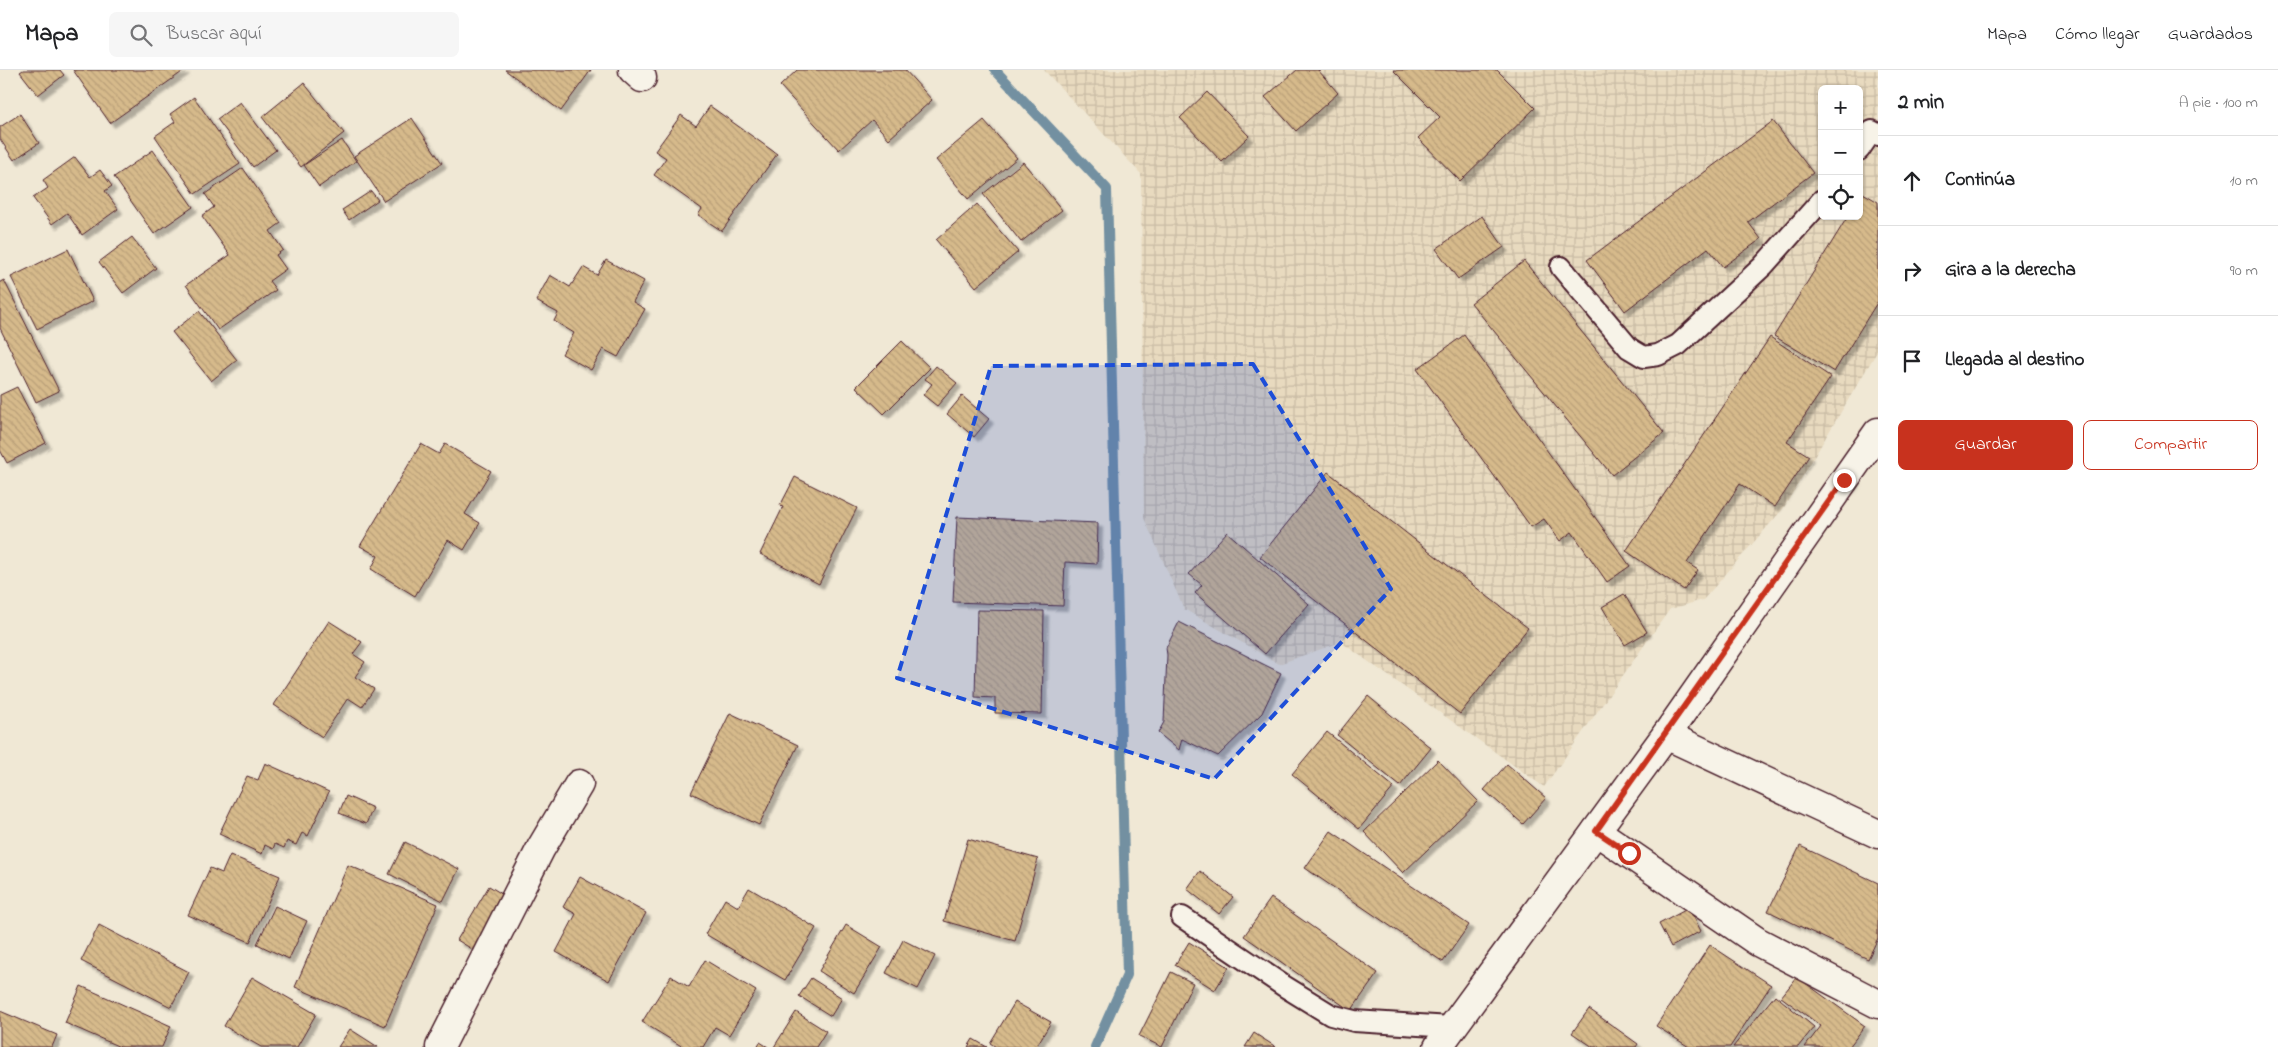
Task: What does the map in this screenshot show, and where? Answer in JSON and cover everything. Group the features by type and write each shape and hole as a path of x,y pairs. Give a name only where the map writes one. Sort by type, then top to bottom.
{"street":[{"path":"1445,1037 1666,735 1878,432"},
{"path":"1666,735 1878,834"},
{"path":"440,1047 541,848 579,784"},
{"path":"1596,831 1758,942 1878,1004"}],"lane":[{"path":"1863,145 1876,127"},
{"path":"1561,267 1629,348 1644,357 1658,356 1678,345 1763,266 1818,204"},
{"path":"1182,917 1284,986 1331,1015 1354,1021 1445,1037"}],"highlighted area":[{"path":"1253,364 1391,589 1214,779 897,678 991,366"}],"shaded area":[{"path":"1044,70 1878,70 1878,350 1783,509 1703,600 1670,609 1544,787 1341,642 1279,664 1184,609 1144,518 1141,174"}],"building":[{"path":"23,70 60,70 64,75 38,95 20,72"},
{"path":"73,70 185,70 110,123"},
{"path":"505,70 591,70 561,111"},
{"path":"797,70 905,70 932,100 889,139 872,120 839,150 780,86"},
{"path":"1297,70 1318,70 1338,93 1296,131 1265,97"},
{"path":"1393,70 1497,70 1535,108 1460,181 1418,138 1440,117"},
{"path":"304,83 344,133 301,167 262,117"},
{"path":"1207,92 1249,136 1222,162 1180,118"},
{"path":"194,97 240,164 195,194 155,136 175,122 170,114"},
{"path":"240,102 276,150 253,167 217,119"},
{"path":"710,106 777,154 722,231 698,215 702,209 654,175 666,158 655,151 681,115 696,126"},
{"path":"20,114 39,143 14,160 0,139 0,127"},
{"path":"412,118 442,163 384,201 354,156"},
{"path":"984,120 1017,158 968,199 936,160"},
{"path":"1773,121 1813,173 1748,222 1761,239 1723,267 1708,248 1625,311 1587,260"},
{"path":"342,140 356,161 319,187 304,165"},
{"path":"153,150 193,207 154,234 114,177"},
{"path":"75,157 90,177 100,170 112,186 105,191 118,209 82,235 67,213 52,224 33,198 48,188 43,180"},
{"path":"1023,162 1062,210 1021,242 983,194"},
{"path":"243,168 281,223 270,231 283,250 276,255 286,269 269,281 276,290 218,330 186,285 230,255 202,216 214,207 205,194"},
{"path":"371,191 378,200 349,220 342,210"},
{"path":"1863,193 1878,202 1878,301 1834,372 1774,336 1846,220 1863,220"},
{"path":"977,204 1018,252 976,287 936,240"},
{"path":"1482,216 1504,247 1458,279 1436,249"},
{"path":"132,237 156,268 123,293 99,262"},
{"path":"68,249 93,301 37,329 11,277"},
{"path":"606,260 644,281 633,302 645,309 618,357 603,349 591,370 562,354 574,333 554,321 558,313 536,301 550,275 570,287 583,267 597,275"},
{"path":"1524,261 1664,433 1612,475 1471,303"},
{"path":"4,280 59,391 36,402 0,328 0,282"},
{"path":"199,311 237,360 211,381 172,332"},
{"path":"1464,335 1630,566 1607,582 1572,532 1560,541 1544,519 1531,527 1417,369"},
{"path":"1770,337 1831,377 1787,442 1809,456 1775,507 1740,484 1687,563 1698,570 1684,590 1626,551"},
{"path":"902,341 930,368 884,414 856,387"},
{"path":"936,366 957,383 937,406 923,395 932,384 925,379"},
{"path":"17,387 46,443 7,463 0,450 0,395"},
{"path":"962,396 989,419 974,437 947,414"},
{"path":"421,444 439,454 445,444 491,471 465,514 480,523 464,550 448,540 415,596 371,569 378,556 360,546"},
{"path":"1328,472 1528,628 1460,714 1260,557"},
{"path":"795,477 857,508 819,584 760,554 783,507 780,506"},
{"path":"957,517 1098,523 1097,564 1065,562 1063,606 953,602"},
{"path":"1227,532 1309,604 1265,654 1195,593 1202,585 1189,574"},
{"path":"1624,594 1647,632 1625,645 1602,607"},
{"path":"977,610 1044,611 1042,714 995,713 995,698 975,697"},
{"path":"329,621 362,642 353,654 365,662 355,677 374,689 362,707 348,698 322,737 274,705"},
{"path":"1179,622 1281,673 1262,713 1218,756 1182,739 1179,750 1158,733 1164,722 1166,648"},
{"path":"1368,696 1431,748 1400,786 1337,735"},
{"path":"730,713 798,745 759,825 691,793"},
{"path":"1327,732 1394,787 1359,829 1292,774"},
{"path":"1438,760 1478,801 1403,873 1364,832"},
{"path":"265,763 329,792 308,836 302,833 296,845 287,841 284,848 275,844 273,849 265,845 262,854 219,834 247,776 258,780"},
{"path":"1507,764 1546,798 1523,824 1484,790"},
{"path":"346,796 373,808 366,824 339,813"},
{"path":"1331,831 1469,925 1443,962 1305,868"},
{"path":"968,839 1038,859 1015,941 944,921"},
{"path":"405,842 459,869 443,901 389,874"},
{"path":"1800,846 1878,883 1878,938 1868,959 1768,911"},
{"path":"230,855 280,876 250,942 188,915 210,868 222,873"},
{"path":"348,865 438,904 385,1026 295,987"},
{"path":"1200,871 1233,897 1219,914 1187,889"},
{"path":"580,877 646,913 609,981 556,952 576,914 563,907"},
{"path":"489,886 510,899 477,952 457,940"},
{"path":"749,888 816,928 785,980 705,934 725,899 738,907"},
{"path":"1271,898 1378,973 1351,1011 1244,936"},
{"path":"275,906 307,921 289,959 257,944"},
{"path":"1689,908 1701,931 1671,947 1659,924"},
{"path":"99,925 189,972 171,1007 81,961"},
{"path":"846,925 882,947 854,993 819,971"},
{"path":"903,940 935,956 918,989 886,973"},
{"path":"1189,942 1229,967 1215,990 1175,965"},
{"path":"1710,945 1771,985 1730,1047 1689,1047 1656,1026"},
{"path":"705,960 756,991 729,1035 715,1027 703,1047 683,1047 642,1022 671,976 689,987"},
{"path":"1171,972 1193,983 1162,1047 1139,1036"},
{"path":"252,977 316,1014 297,1047 261,1047 224,1026"},
{"path":"1797,977 1865,1026 1849,1047 1805,1047 1821,1026 1781,997"},
{"path":"811,978 842,998 831,1016 799,996"},
{"path":"81,986 171,1026 162,1047 120,1047 65,1023"},
{"path":"1775,995 1814,1027 1798,1047 1733,1047"},
{"path":"1015,1002 1051,1022 1036,1047 996,1047 990,1043"},
{"path":"1589,1009 1638,1044 1636,1047 1593,1047 1572,1033"},
{"path":"0,1011 57,1035 52,1047 0,1047"},
{"path":"796,1012 826,1031 816,1047 774,1047"},
{"path":"350,1029 378,1047 338,1047"},
{"path":"1254,1033 1276,1047 1245,1047"},
{"path":"973,1039 987,1047 968,1047"},
{"path":"760,1042 768,1047 757,1047"}],"waterway":[{"path":"995,70 1107,189 1127,975 1095,1047"}],"route":[{"path":"1629,853 1596,831 1677,720 1844,480"}]}
